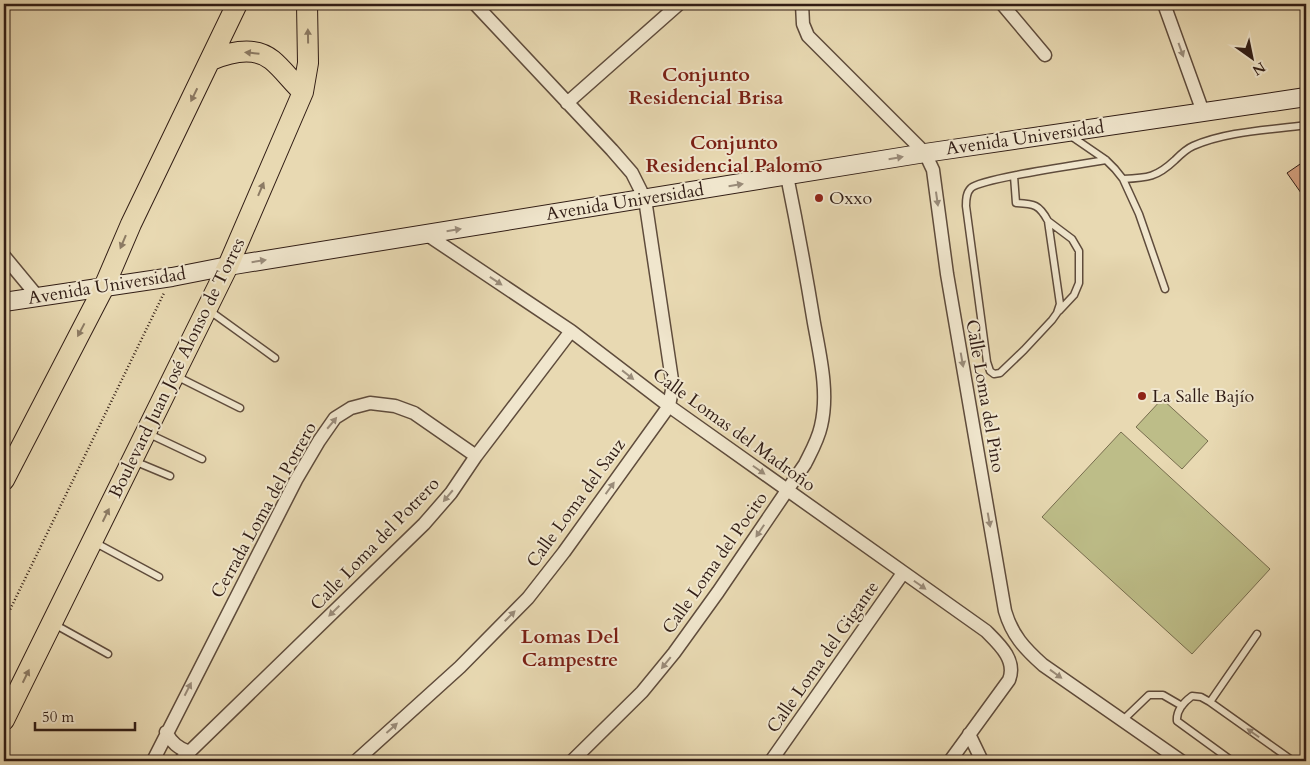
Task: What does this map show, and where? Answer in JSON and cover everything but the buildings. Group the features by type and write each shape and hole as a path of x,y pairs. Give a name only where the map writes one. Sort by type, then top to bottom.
{"main road":[{"path":"4,480 104,287 131,224 237,4"},
{"name":"Boulevard Juan José Alonso de Torres","path":"4,720 228,266 303,92 308,63 307,4"},
{"path":"211,60 225,54 240,52 262,54 272,60 303,92"}],"street":[{"path":"567,103 679,4"},
{"path":"802,4 803,24 808,36 925,153"},
{"path":"1002,4 1045,55"},
{"path":"1164,4 1203,112"},
{"name":"Calle Loma del Sauz","path":"356,761 460,667 528,598 564,552 669,406 672,390 645,199 632,173 480,5"},
{"name":"Avenida Universidad","path":"4,302 925,153 1306,97"},
{"name":"Calle Loma del Pino","path":"925,153 933,170 947,274 1005,610 1010,626 1020,642 1042,665 1122,721"},
{"name":"Calle Loma del Pocito","path":"572,761 642,692 674,653 805,464 816,443 824,405 822,366 787,176"},
{"name":"Calle Lomas del Madroño","path":"426,234 572,331 669,406 986,631 999,644 1012,665 1012,672 1009,680 969,734"},
{"path":"4,256 38,297"},
{"name":"Calle Loma del Potrero","path":"180,761 424,524 452,493 476,456 572,331"},
{"name":"Cerrada Loma del Potrero","path":"152,761 296,480 335,418 351,408 370,403 395,406 414,413 476,456"},
{"name":"Calle Loma del Gigante","path":"771,761 903,573"},
{"path":"1122,721 1181,761"},
{"path":"166,732 175,745 189,752"},
{"path":"950,761 969,734 982,761"}],"lane":[{"path":"1124,179 1146,178 1158,174 1184,151 1219,137 1306,125"},
{"path":"1066,132 1106,160 1124,179 1139,214 1165,289"},
{"path":"1014,176 1016,203 1034,204 1048,221 1072,239 1079,251 1079,283 1074,295 1024,350 1000,373 994,374 990,371 987,362 966,196 972,187 1014,176 1106,160"},
{"path":"1048,221 1060,304 1057,313"},
{"path":"206,309 275,358"},
{"path":"173,375 240,408"},
{"path":"146,432 202,459"},
{"path":"132,461 170,476"},
{"path":"93,542 159,577"},
{"path":"52,624 108,654"},
{"path":"1210,702 1258,634"},
{"path":"1122,721 1149,695 1164,695 1182,706"},
{"path":"1232,761 1179,723 1177,718 1182,706 1192,696 1202,697 1210,702 1293,761"}],"path":[{"path":"4,622 172,276"}],"green space":[{"path":"1162,399 1208,441 1182,469 1136,427"},
{"path":"1121,432 1270,569 1192,654 1042,517"}],"place":[{"name":"Oxxo","path":"819,198"},
{"name":"La Salle Bajío","path":"1142,396"}],"district":[{"name":"Conjunto Residencial Brisa","path":"706,86"},
{"name":"Conjunto Residencial Palomo","path":"734,154"},
{"name":"Lomas Del Campestre","path":"570,648"}]}
